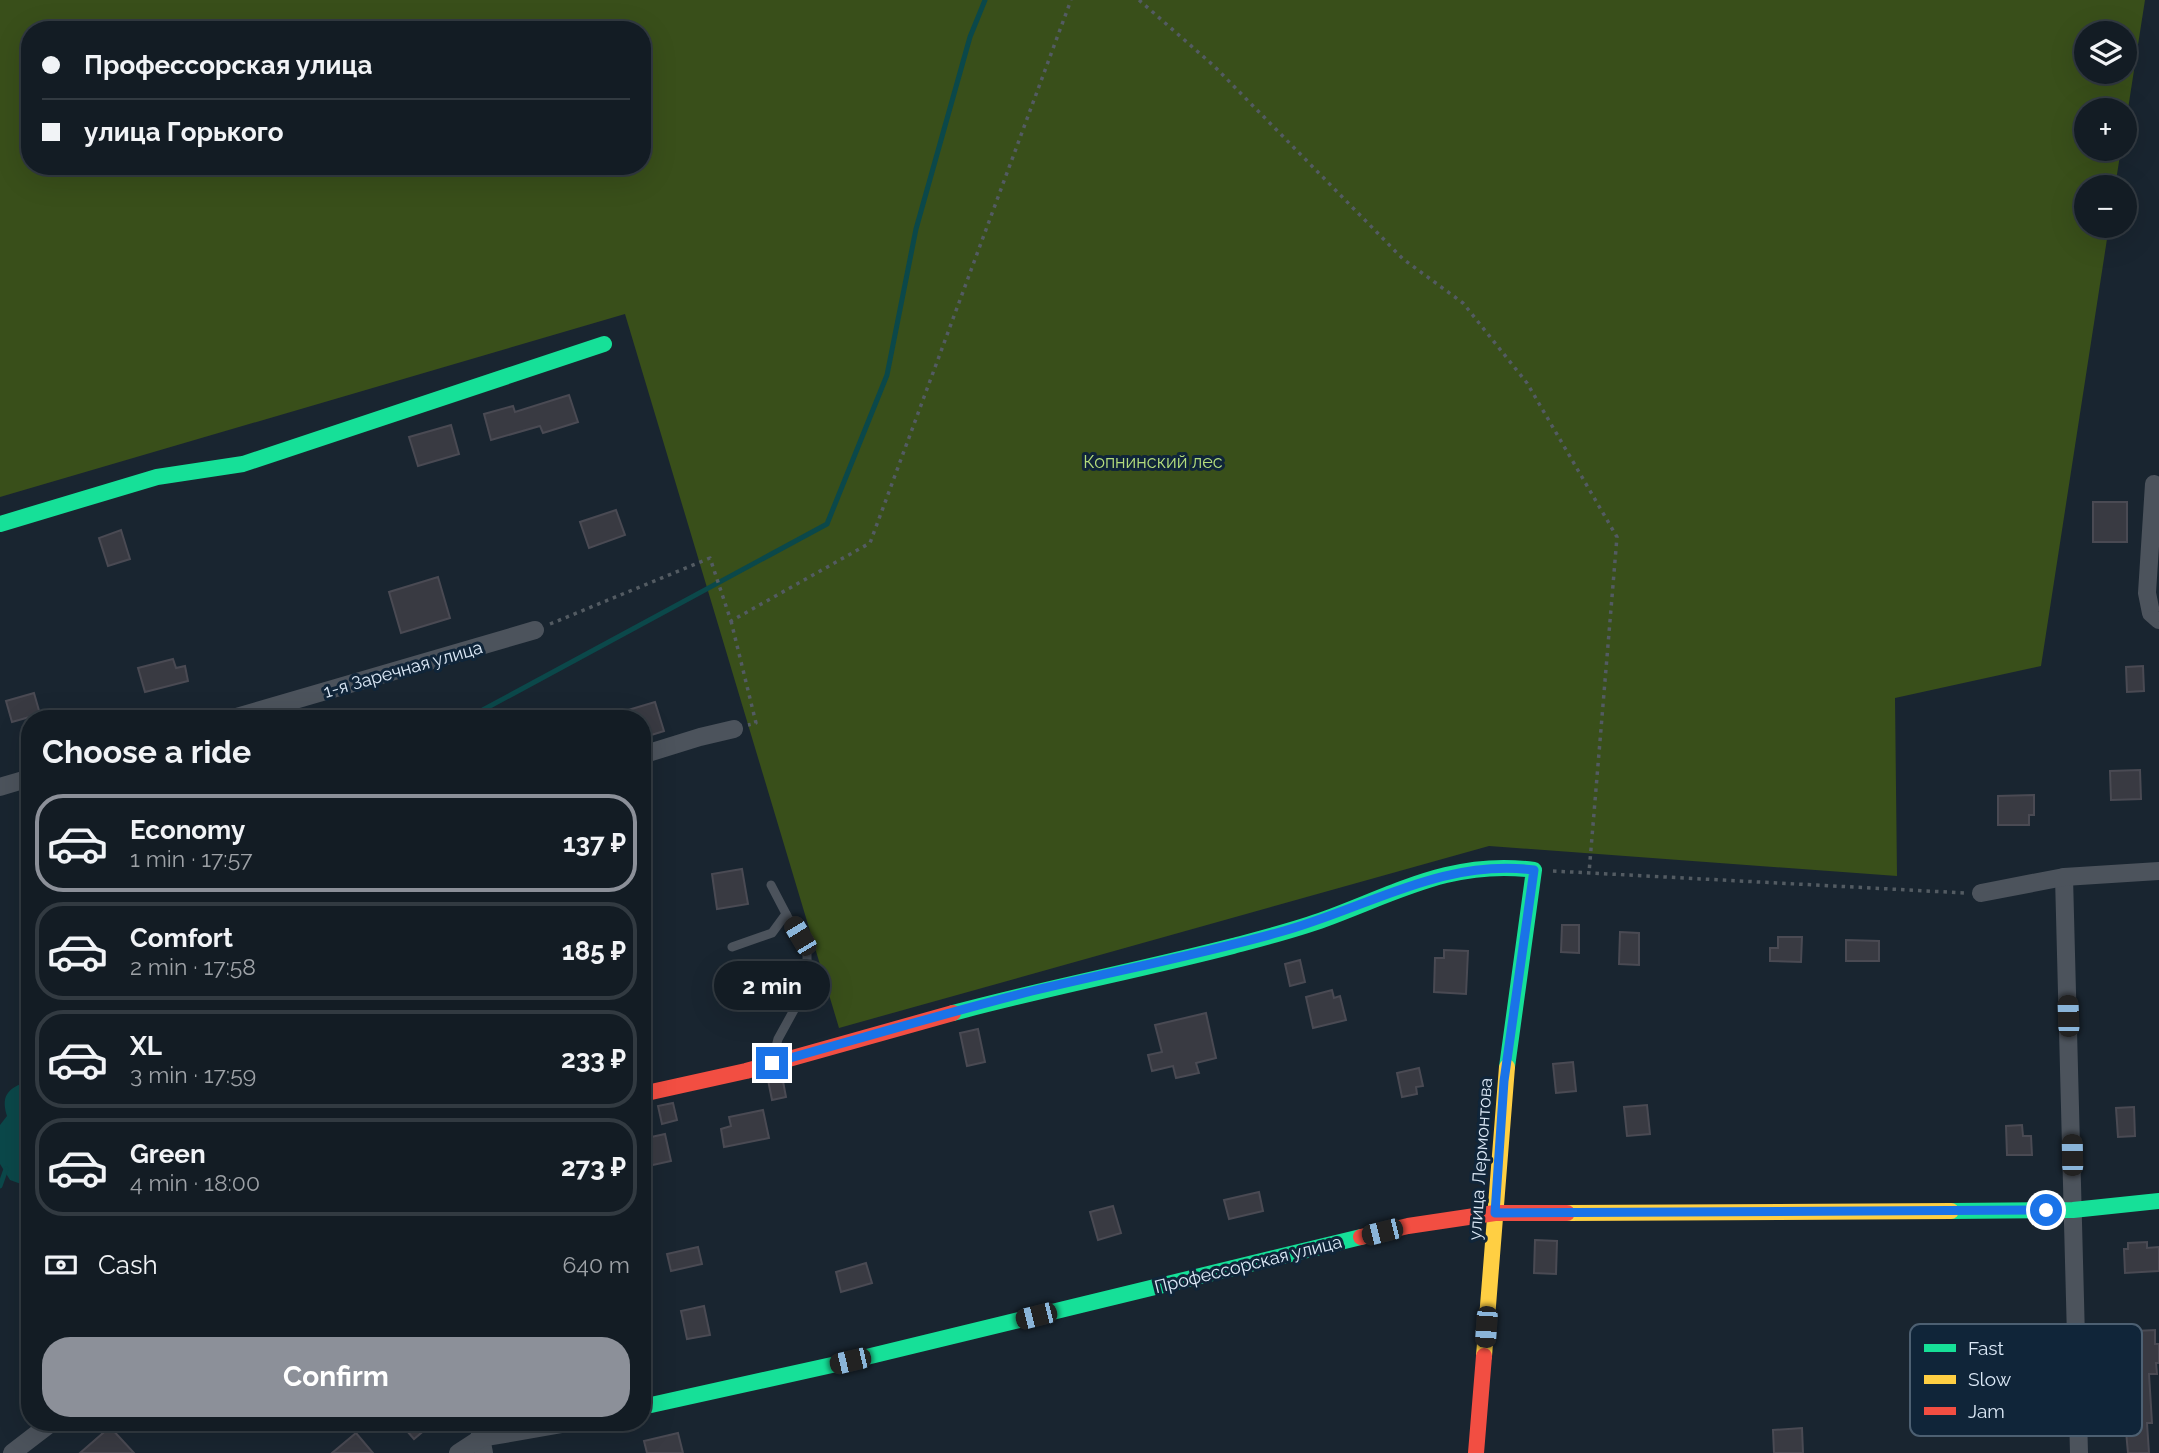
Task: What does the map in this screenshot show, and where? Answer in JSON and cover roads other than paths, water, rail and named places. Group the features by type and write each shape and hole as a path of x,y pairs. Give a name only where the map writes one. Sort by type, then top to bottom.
{"street":[{"path":"0,524 157,477 243,464 604,344"},
{"path":"2156,484 2147,593 2151,614 2159,620"},
{"name":"1-я Заречная улица","path":"261,710 535,630"},
{"path":"651,752 734,729"},
{"path":"0,787 21,781"},
{"name":"улица Лермонтова","path":"772,1063 1030,992 1231,946 1323,920 1405,886 1464,871 1505,866 1534,870 1504,1081 1476,1453"},
{"path":"1981,894 2064,877 2159,872"},
{"path":"2064,877 2076,1324"},
{"path":"651,1092 772,1063"},
{"name":"Профессорская улица","path":"651,1404 850,1361 1408,1226 1495,1213 2073,1210 2159,1201"},
{"path":"12,1453 41,1431"},
{"path":"458,1453 481,1438 522,1431"}],"lane":[{"path":"771,885 807,954 807,975 800,999 778,1039 772,1063"},
{"path":"732,947 772,933 786,914"}],"waterway":[{"path":"483,710 827,524 887,375 916,229 970,37 985,0"},
{"path":"0,1186 6,1169"}],"park label":[{"name":"Копнинский лес","path":"1153,461"}]}
